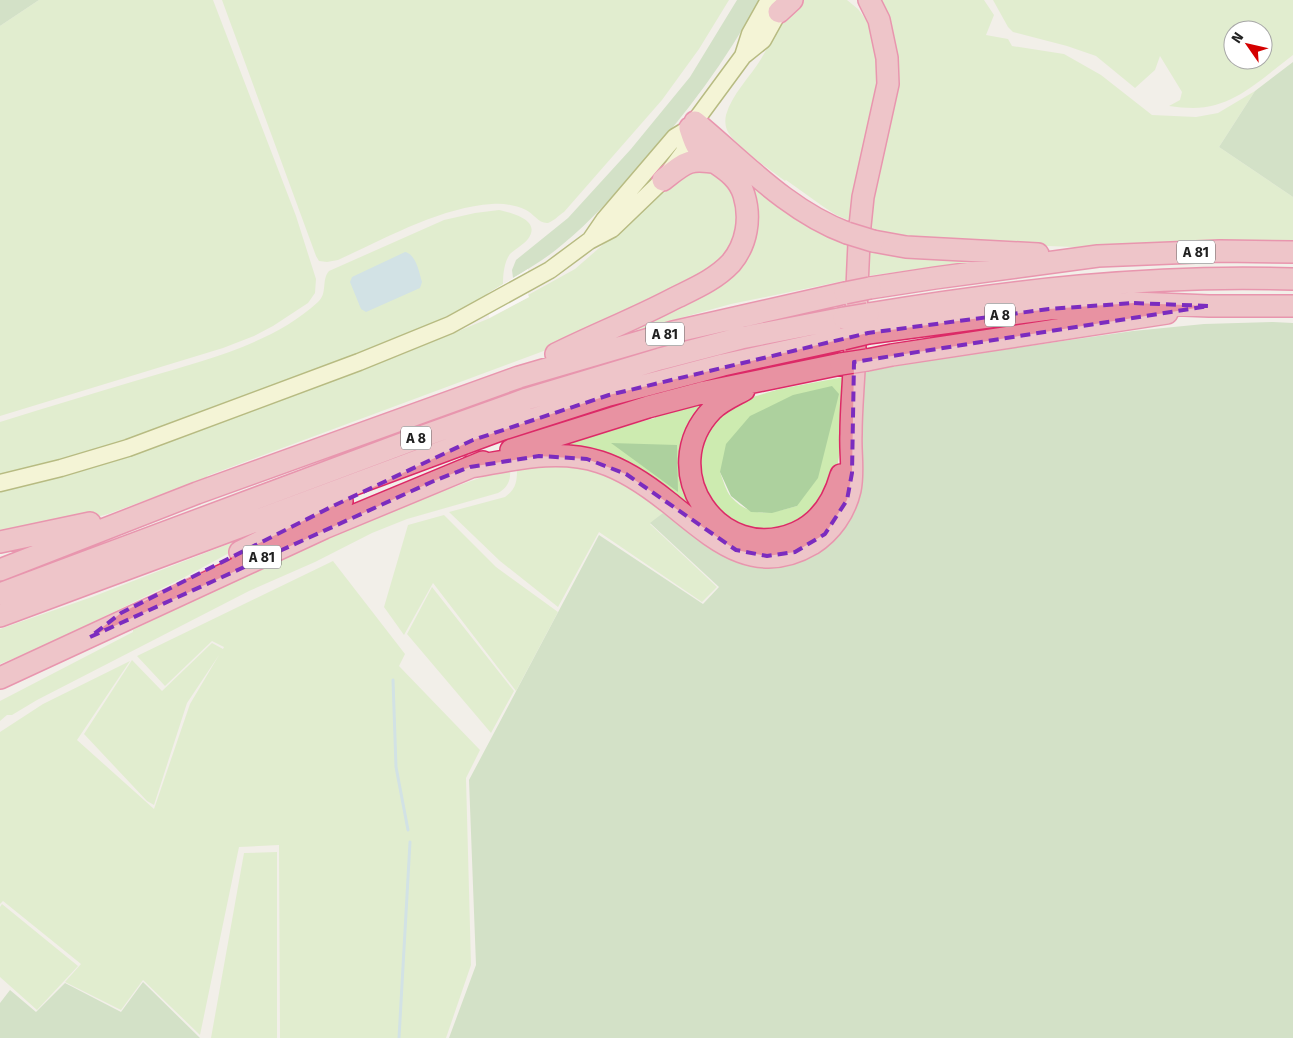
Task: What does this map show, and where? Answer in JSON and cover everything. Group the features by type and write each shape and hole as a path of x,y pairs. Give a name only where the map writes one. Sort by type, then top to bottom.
{"highway":[{"path":"854,0 881,34"},
{"path":"470,467 538,456 567,456 600,462 646,486 716,540 747,554 776,556 795,552 816,541 839,518 847,500 851,482 851,434 858,259 863,197 888,84 887,58 879,20 869,0"},
{"path":"488,388 682,295 713,278 736,256 743,242 748,219 741,188 731,175 698,147 692,125"},
{"path":"692,125 809,215 847,233 873,241 906,247 1098,256"},
{"path":"663,180 687,162 704,160 718,164"},
{"name":"A 81","path":"0,570 197,493 488,388 550,367 673,332 870,288 1098,256 1220,251 1293,252"},
{"name":"A 8","path":"868,324 954,301 1105,285 1216,279 1293,279"},
{"name":"A 8","path":"0,594 526,399 741,338 868,324 1134,303 1209,306 1293,306"},
{"name":"A 81","path":"0,678 324,528 518,447 612,417 705,392 842,364 1209,306"},
{"name":"A 8","path":"0,616 473,440 609,395 723,365 843,328"},
{"path":"768,378 723,401 712,410 699,428 690,451 690,472 696,494 704,509 725,528 740,535 766,540 786,537 811,525 823,512 837,489 851,434"},
{"path":"90,637 121,613 274,534 473,440"},
{"path":"0,542 71,528 197,493"},
{"path":"0,694 104,640 138,615"}],"main road":[{"path":"589,241 604,220 676,138 692,125 743,56 762,40 781,3"},
{"path":"0,483 97,458 172,432 401,346 450,325 550,270 589,241 612,229 663,180 689,141 692,125"}],"highlighted area":[{"path":"1134,303 1209,306 854,362 852,473 847,500 825,534 795,552 767,556 736,550 626,474 587,459 539,456 470,467 436,480 90,637 121,613 333,506 473,440 609,395 868,333 1049,309"}],"green space":[{"path":"0,0 39,0 0,26"},
{"path":"39,0 213,0 296,216 316,279 315,293 308,303 254,336 223,348 0,416 0,26"},
{"path":"222,0 729,0 699,49 662,100 564,212 552,221 548,223 542,222 529,211 509,205 473,206 413,225 338,260 327,262 319,261 316,256"},
{"path":"737,0 759,0 719,65 657,147 603,207 583,226 551,254 513,278 512,270 516,260 568,218 631,149 690,77"},
{"path":"798,0 847,0 858,9 870,25 881,75 853,222 836,215 762,164 737,143 726,126 726,115 732,100 761,59 778,28"},
{"path":"877,0 984,0 994,15 986,35 1008,39 1012,46 1064,54 1101,75 1152,115 1196,117 1218,113 1255,91 1219,147 1293,197 1293,240 1074,247 976,243 888,235 888,233 869,227 869,216 891,110"},
{"path":"993,0 1293,0 1293,55 1247,90 1222,103 1208,107 1169,106 1180,100 1182,92 1160,56 1155,70 1135,88 1096,56 1067,46 1013,32 1008,27"},
{"path":"1293,62 1293,197 1219,147 1255,91"},
{"path":"700,165 732,182 742,229 719,267 586,333 541,352 207,476 207,478 108,514 59,527 0,538 0,489 395,355 396,357 490,318 575,269 614,235 666,182"},
{"path":"747,174 851,244 848,280 731,304 612,337 734,266"},
{"path":"499,210 518,215 528,222 531,232 528,239 508,257 504,269 503,284 488,293 488,295 441,319 441,321 389,344 130,441 0,477 0,422 213,357 258,340 299,317 318,302 323,295 325,278 329,271 444,220"},
{"path":"868,248 979,261 867,276"},
{"path":"1293,323 1293,1038 449,1038 476,965 469,780 599,535 703,604 719,587 650,523 668,509 762,561 860,468 863,374 866,372 916,362 1133,331 1204,324"},
{"path":"844,377 843,436 834,483 800,526 746,532 703,497 696,472 708,424 739,401 780,389","holes":["720,472 797,506 770,512 746,509 729,495"]},
{"path":"832,386 839,394 818,478 797,506 772,513 751,512 731,496 720,472 726,444 750,416 793,395"},
{"path":"714,401 686,484 769,550 561,447 599,433 655,418 655,416"},
{"path":"611,443 677,445 678,492"},
{"path":"532,463 599,469 668,509 650,524 717,587 702,602 599,532 558,607 500,561 449,512 505,497 512,491 515,485 517,469"},
{"path":"510,470 508,484 498,493 407,519 372,533 315,562 249,591 37,700 12,715 7,715 0,721 0,701 133,632 133,630 266,566 356,526 447,489 494,473 494,475"},
{"path":"444,515 496,567 558,612 516,691 433,583 404,635 384,607 408,525"},
{"path":"290,520 183,578 42,647 0,664 0,629 92,597"},
{"path":"333,561 405,654 399,666 480,750 466,778 471,965 446,1038 280,1038 279,845 239,847 200,1035 143,980 121,1010 65,982 81,964 3,901 0,904 0,732 43,704 130,661 77,740 154,809 190,704 219,655 187,703 154,805 147,801 84,734 132,660 162,691 212,643 223,649 224,647 212,641 165,686 137,656"},
{"path":"432,587 514,691 491,733 407,634"},
{"path":"277,852 277,1038 211,1038 244,853"},
{"path":"2,904 78,966 37,1010 0,977 0,907"},
{"path":"143,982 200,1038 0,1038 0,1003 10,990 36,1012 65,983 121,1012"}],"water":[{"path":"405,252 412,256 416,264 422,282 420,288 366,312 361,309 350,282 352,277"}],"pier":[{"path":"528,269 529,297 489,318 487,294"}],"waterway":[{"path":"393,680 396,767 408,830"},
{"path":"399,1038 410,842"}]}
